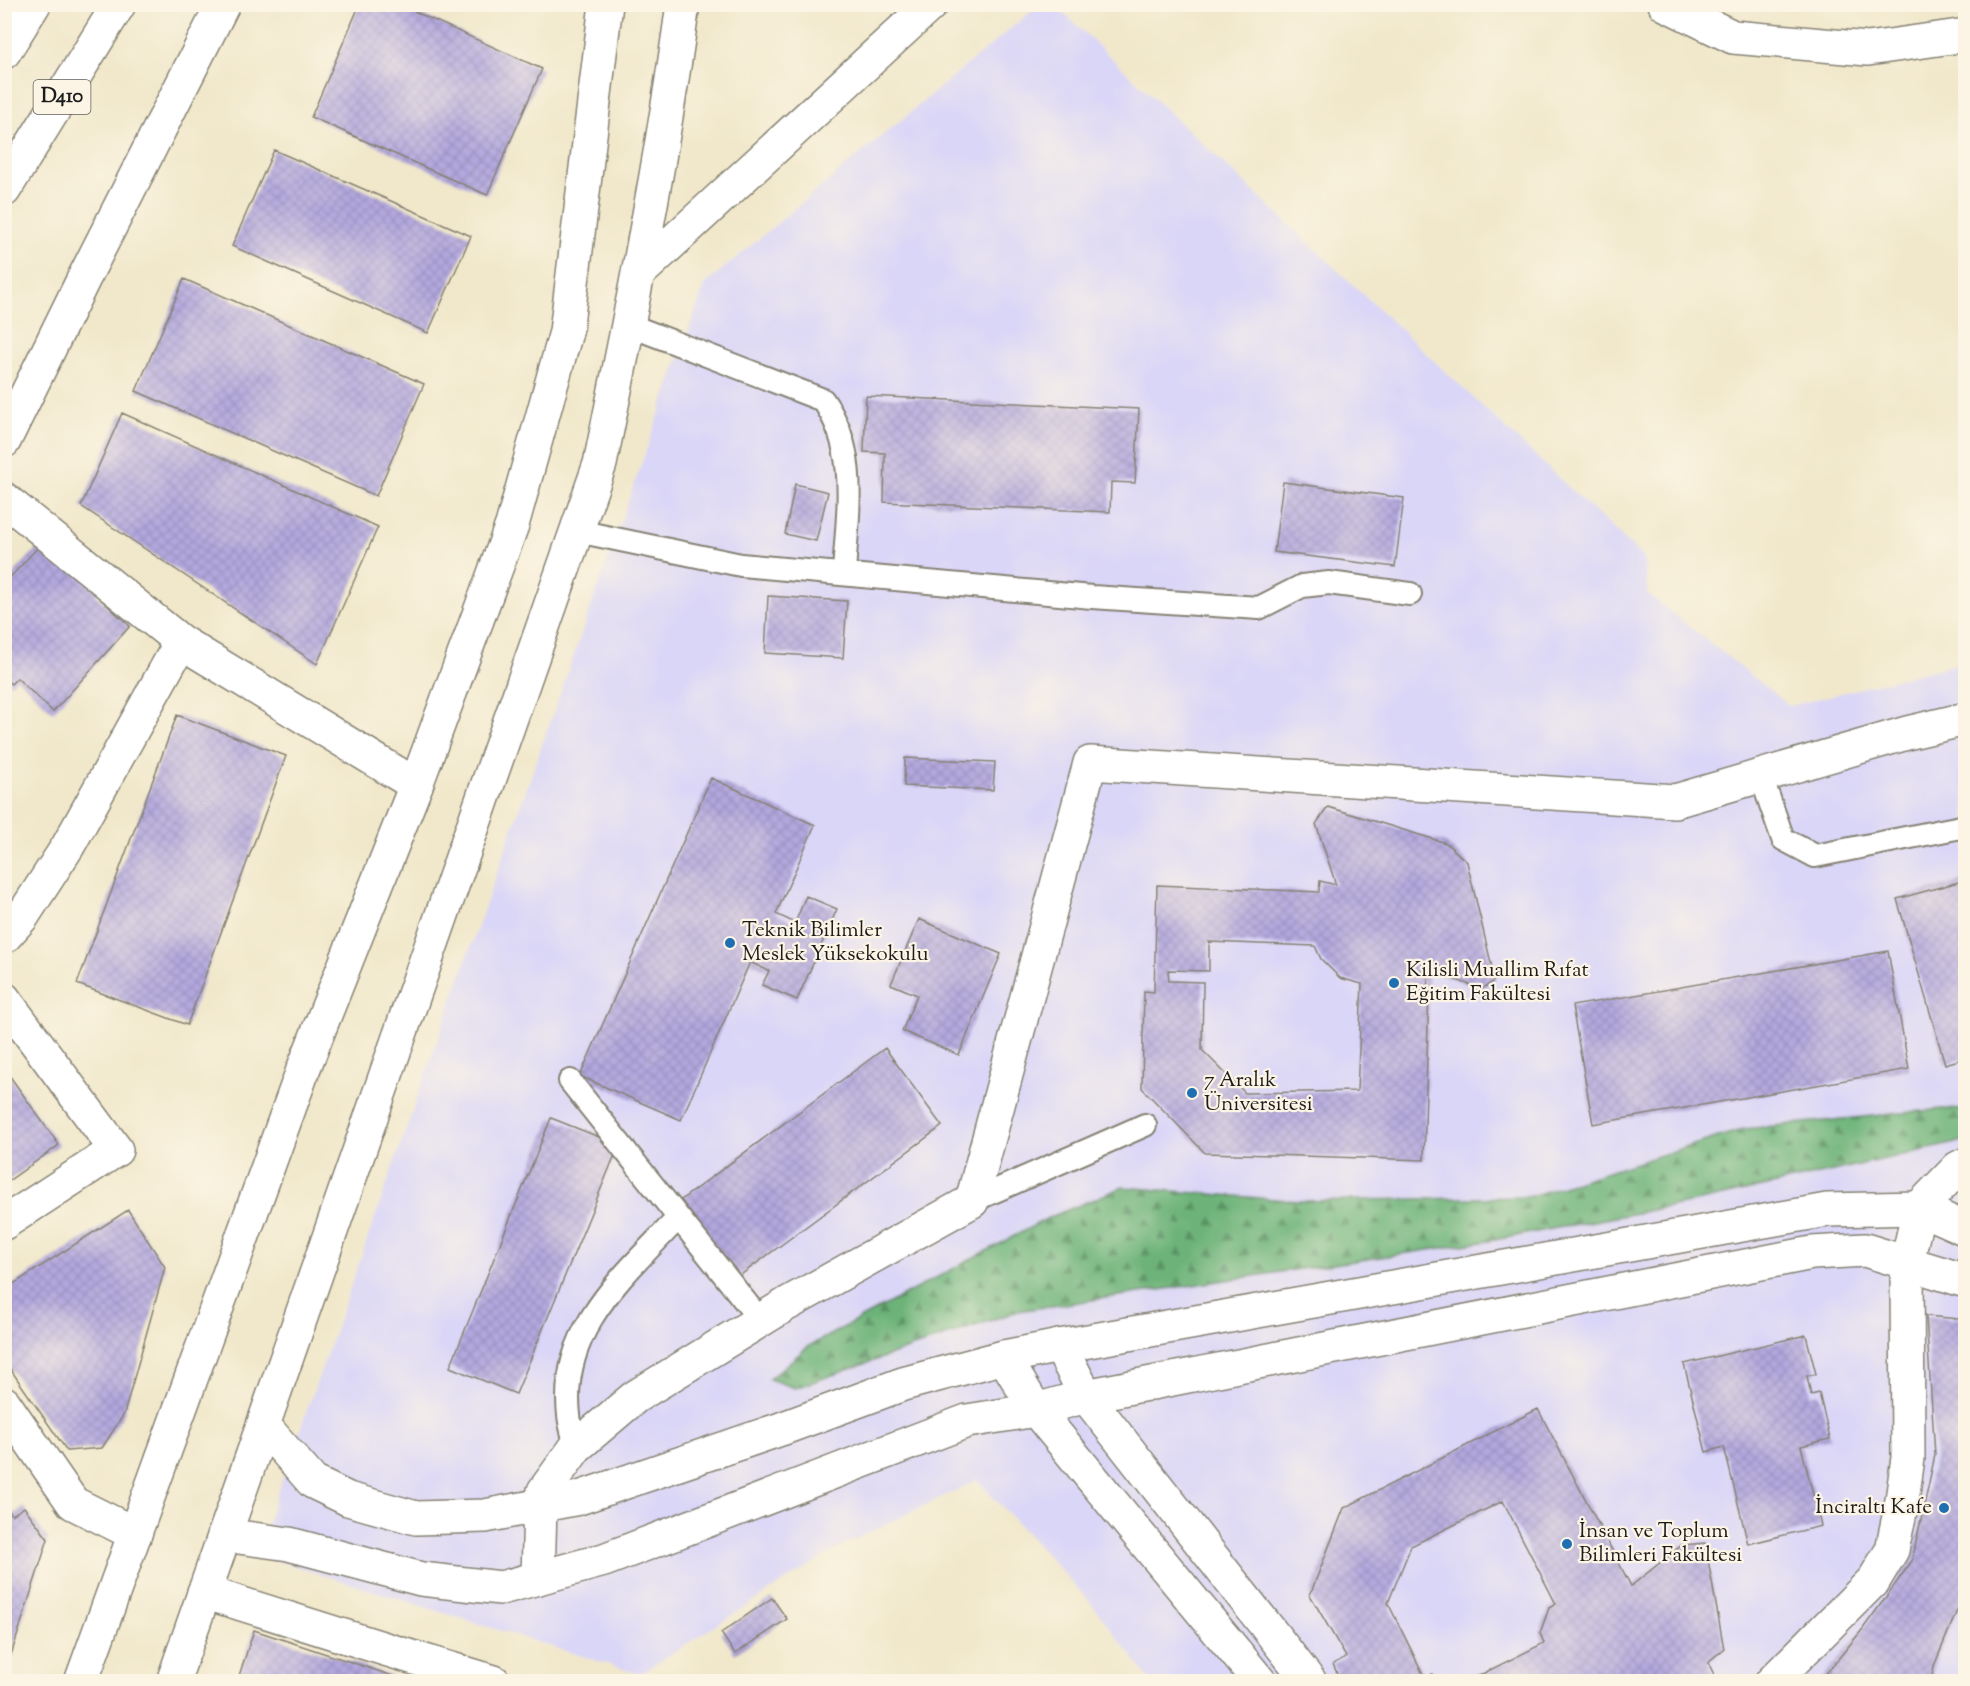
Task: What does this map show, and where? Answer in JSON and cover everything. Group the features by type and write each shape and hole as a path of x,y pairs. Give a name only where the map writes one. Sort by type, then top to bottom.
{"main road":[{"path":"4,52 33,4"},
{"name":"D410","path":"4,190 119,4"},
{"path":"4,441 223,4"},
{"path":"81,1682 303,1070 416,785 512,525 566,332 606,4"},
{"path":"173,1682 600,465 640,272 668,114 683,4"},
{"path":"640,272 931,4"},
{"path":"1665,4 1733,38 1868,49 1965,35"},
{"path":"4,499 181,642 416,785"},
{"path":"4,937 22,917 68,846 181,642"},
{"path":"538,1578 540,1506 544,1491 576,1447 635,1397 760,1320 972,1201 1090,763 1675,801 1907,733 1965,719"},
{"path":"4,999 116,1150 4,1223"},
{"path":"1772,1682 1874,1580 1892,1550 1908,1458 1907,1263 1919,1208 1958,1167 1965,1164"},
{"path":"263,1425 313,1482 348,1499 416,1518 485,1516 579,1498 781,1429 903,1384 1004,1357 1060,1346 1827,1210 1919,1208 1965,1228"},
{"path":"224,1535 289,1544 421,1579 501,1588 604,1560 967,1421 1036,1410 1086,1396 1812,1253 1865,1250 1965,1281"},
{"path":"1060,1346 1086,1396 1310,1682"},
{"path":"1004,1357 1036,1410 1260,1682"},
{"path":"4,1403 73,1503 135,1534"},
{"path":"204,1592 494,1682"}],"lane":[{"path":"629,325 823,400 838,425 846,449 848,474 844,574"},
{"path":"577,531 741,566 1092,597 1259,608 1290,591 1316,584 1329,583 1410,594"},
{"path":"1761,776 1783,839 1815,856 1965,826"},
{"path":"570,1081 760,1320"},
{"path":"972,1201 1145,1125"},
{"path":"576,1447 569,1416 568,1390 578,1343 600,1303 678,1218"}],"shaded area":[{"name":"7 Aralık Üniversitesi","path":"1039,5 1055,5 1644,558 1648,594 1790,706 1965,662 1965,1681 1151,1681 1091,1603 977,1480 841,1546 639,1674 256,1554 705,284"}],"green space":[{"path":"1942,1109 1965,1110 1965,1141 1705,1200 1489,1241 1018,1311 795,1388 769,1379 809,1346 1048,1218 1123,1187 1300,1201 1528,1197 1744,1129"}],"building":[{"path":"360,4 398,4 542,69 487,195 311,117"},
{"path":"274,150 471,236 428,333 232,246"},
{"path":"184,279 424,384 376,496 136,391"},
{"path":"866,396 1139,409 1135,483 1111,482 1110,512 884,502 885,453 864,452"},
{"path":"122,413 378,527 317,664 81,506"},
{"path":"1283,482 1404,498 1395,567 1274,552"},
{"path":"795,484 828,492 816,541 785,534"},
{"path":"40,545 100,590 96,595 130,626 53,712 17,678 11,684 4,678 4,584"},
{"path":"768,596 847,601 843,658 765,653"},
{"path":"177,715 286,756 187,1025 77,984"},
{"path":"905,758 995,762 993,790 904,786"},
{"name":"Teknik Bilimler Meslek Yüksekokulu","path":"711,778 815,825 776,914 795,923 806,896 837,909 797,1000 762,985 769,971 750,962 681,1120 580,1076"},
{"name":"Kilisli Muallim Rıfat Eğitim Fakültesi","path":"1328,807 1446,843 1467,862 1495,980 1482,989 1427,970 1429,989 1424,1160 1205,1153 1142,1088 1144,991 1154,992 1157,885 1319,892 1320,881 1336,885 1316,824","holes":["1209,942 1315,946 1321,959 1340,978 1362,984 1357,1091 1245,1093 1202,1050 1203,982 1169,981 1168,970 1209,971"]},
{"path":"1966,880 1966,1058 1945,1064 1897,899"},
{"path":"919,919 1001,954 959,1055 902,1031 917,995 891,984"},
{"path":"1888,951 1909,1069 1593,1124 1572,1006"},
{"path":"885,1048 942,1126 738,1277 681,1200"},
{"path":"4,1068 59,1145 4,1184"},
{"path":"551,1118 619,1145 516,1394 450,1367"},
{"path":"128,1210 165,1267 124,1414 102,1448 67,1451 4,1360 4,1290"},
{"name":"İnciraltı Kafe","path":"1926,1316 1960,1319 1966,1322 1966,1589 1934,1666 1931,1682 1819,1682 1862,1630 1912,1561 1935,1455"},
{"path":"1806,1335 1816,1374 1807,1376 1811,1395 1819,1393 1830,1439 1801,1446 1821,1526 1748,1544 1724,1447 1706,1452 1684,1364"},
{"name":"İnsan ve Toplum Bilimleri Fakültesi","path":"1538,1409 1631,1586 1682,1545 1705,1543 1724,1649 1708,1662 1716,1679 1714,1682 1466,1682 1544,1643 1540,1633 1549,1608 1556,1604 1503,1501 1411,1546 1388,1603 1426,1680 1432,1674 1436,1682 1341,1682 1333,1664 1346,1657 1310,1595 1344,1508"},
{"path":"4,1505 12,1515 24,1507 48,1539 5,1674"},
{"path":"772,1598 787,1619 735,1654 721,1633"},
{"path":"254,1630 393,1676 391,1682 237,1682"}],"place":[{"name":"Teknik Bilimler Meslek Yüksekokulu","path":"730,943"},
{"name":"Kilisli Muallim Rıfat Eğitim Fakültesi","path":"1394,983"},
{"name":"7 Aralık Üniversitesi","path":"1192,1093"},
{"name":"İnciraltı Kafe","path":"1944,1508"},
{"name":"İnsan ve Toplum Bilimleri Fakültesi","path":"1567,1544"}]}
